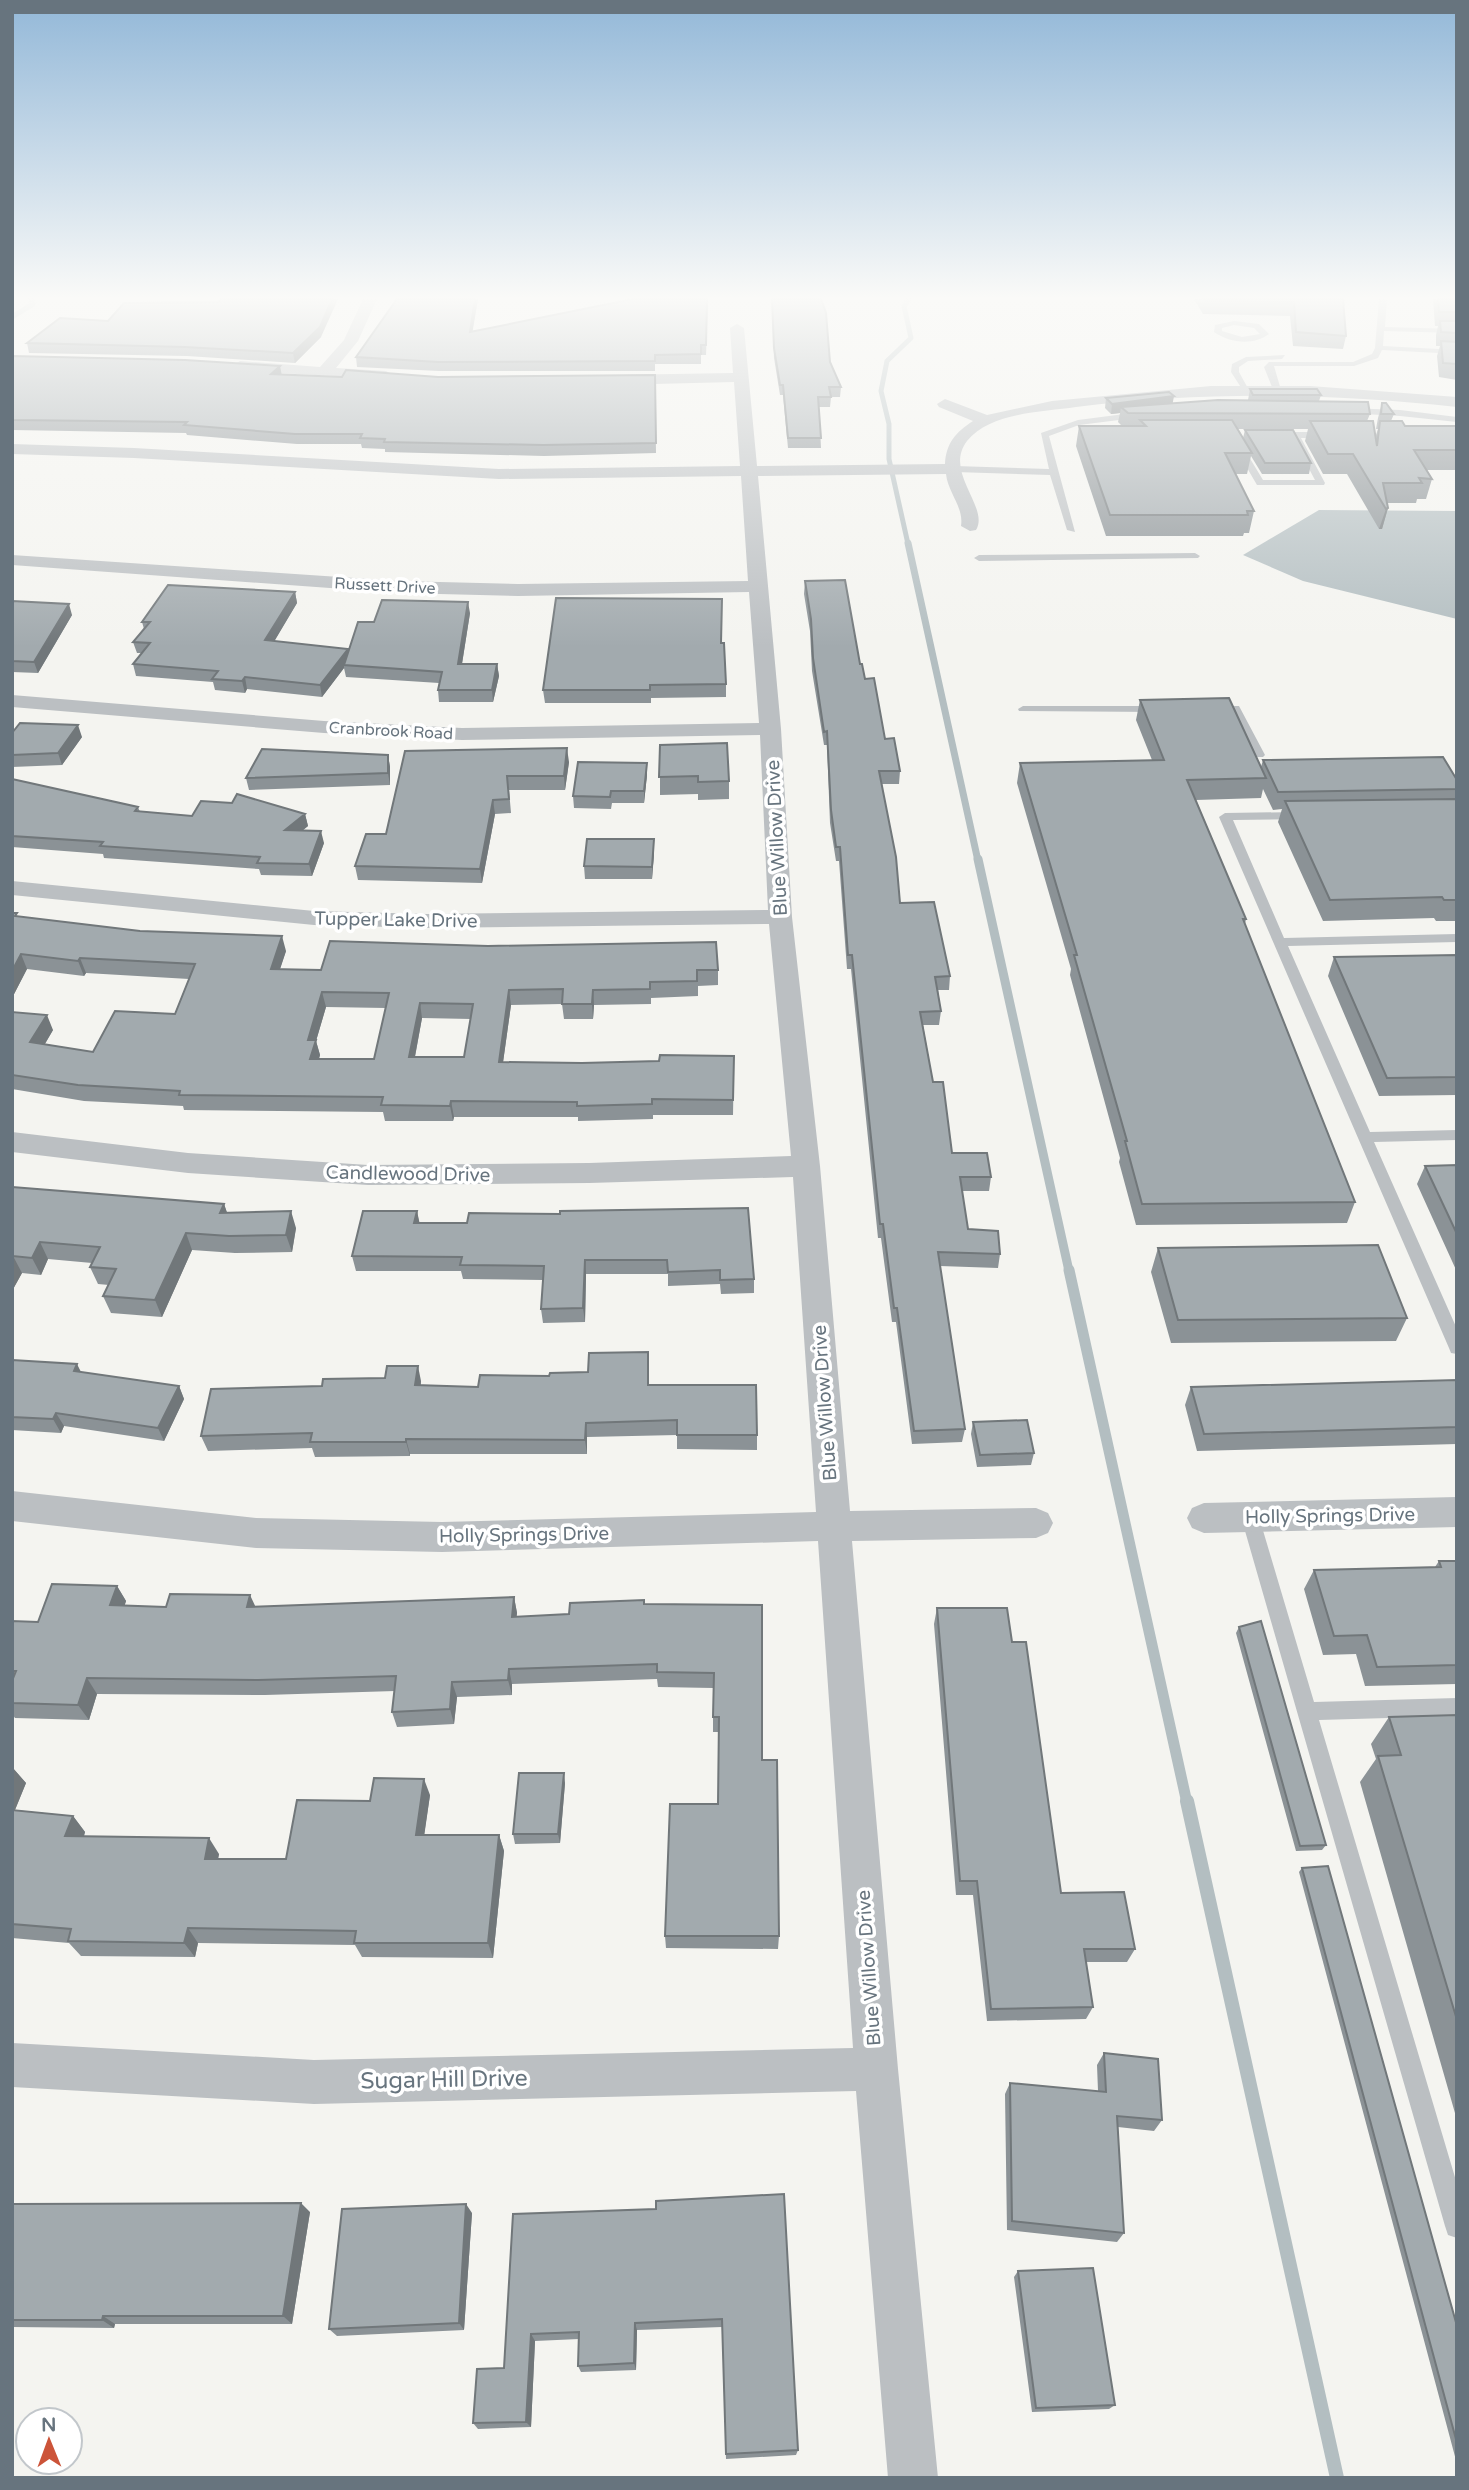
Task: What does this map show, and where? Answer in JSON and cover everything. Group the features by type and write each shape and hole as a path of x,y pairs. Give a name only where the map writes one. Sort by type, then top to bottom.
{"street":[{"name":"Blue Willow Drive","path":"746,415 770,729 780,917 806,1166 876,2069 913,2478"},
{"path":"973,415 987,421"},
{"path":"970,526 971,508 956,486 953,454 956,444 963,436 987,421 1008,415"},
{"path":"12,449 111,451 463,473 955,469"},
{"name":"Russett Drive","path":"12,560 399,587 517,590 760,586"},
{"name":"Cranbrook Road","path":"12,701 324,727 462,734 770,729"},
{"name":"Tupper Lake Drive","path":"12,888 314,918 427,921 780,917"},
{"name":"Candlewood Drive","path":"12,1142 188,1163 368,1175 589,1173 806,1166"},
{"name":"Holly Springs Drive","path":"12,1506 270,1533 442,1537 1036,1523"},
{"name":"Holly Springs Drive","path":"1204,1518 1457,1512"},
{"name":"Sugar Hill Drive","path":"12,2065 314,2082 876,2069"}],"lane":[{"path":"1072,530 1044,435 1078,423 1143,415"},
{"path":"1418,415 1457,420"},
{"path":"1049,434 1076,434"},
{"path":"1233,435 1260,483 1321,482 1295,435"},
{"path":"1282,435 1335,435"},
{"path":"955,469 1054,472"},
{"path":"979,558 1195,556"},
{"path":"1195,708 1235,708 1259,755"},
{"path":"1023,709 1168,709"},
{"path":"1320,816 1224,817 1457,1348"},
{"path":"1280,942 1457,937"},
{"path":"1365,1137 1457,1135"},
{"path":"1250,1517 1309,1711 1457,2226"},
{"path":"1309,1711 1457,1707"}],"shaded area":[{"path":"1319,510 1457,511 1457,619 1303,581 1243,555"}],"building":[{"path":"12,415 656,415 656,443 543,445 384,442 385,439 360,438 362,434 295,434 184,425 187,422 12,420"},
{"path":"786,415 819,415 821,438 788,438"},
{"path":"1140,420 1232,420 1252,453 1225,453 1254,511 1247,511 1248,515 1110,515 1079,426 1146,426"},
{"path":"1310,421 1373,421 1377,446 1380,421 1402,421 1405,426 1457,426 1457,450 1414,450 1432,479 1419,478 1422,483 1383,483 1388,508 1386,509 1353,454 1328,454"},
{"path":"1245,430 1293,430 1311,463 1265,463"},
{"path":"845,580 860,664 865,679 874,678 885,739 894,738 900,771 879,771 896,857 900,903 934,902 950,976 935,977 941,1011 920,1012 933,1082 943,1082 952,1153 987,1153 991,1177 960,1177 968,1229 998,1231 1000,1254 938,1252 965,1429 914,1431 897,1308 894,1308 883,1224 880,1224 852,955 848,955 840,847 836,847 831,810 827,731 824,732 813,658 805,581"},
{"path":"168,585 295,592 265,640 348,649 320,685 245,677 242,681 212,679 218,671 133,664 150,643 133,642 150,622 142,622"},
{"path":"556,598 722,599 721,643 724,643 726,684 650,685 650,690 543,690"},
{"path":"382,600 468,602 458,664 497,664 492,690 438,690 442,672 344,665 358,622 374,622"},
{"path":"12,601 69,604 34,662 12,661"},
{"path":"1229,698 1266,778 1187,780 1246,919 1243,919 1355,1202 1142,1204 1127,1141 1074,955 1077,955 1020,763 1164,760 1140,700"},
{"path":"20,723 78,725 58,753 12,755 12,733"},
{"path":"727,743 729,781 698,782 698,776 659,777 660,745"},
{"path":"567,748 564,776 507,776 509,799 493,800 480,869 355,866 366,834 386,834 405,751"},
{"path":"262,749 388,755 388,773 246,778"},
{"path":"1443,757 1457,780 1457,789 1278,792 1263,760"},
{"path":"578,762 647,763 644,791 611,791 610,797 573,796"},
{"path":"12,779 138,807 135,811 192,816 201,801 232,803 237,794 305,814 285,830 321,831 309,864 257,863 260,857 100,846 103,842 12,836"},
{"path":"1457,799 1457,900 1444,900 1442,897 1330,900 1285,801"},
{"path":"587,839 654,839 652,867 584,866"},
{"path":"12,913 17,913 15,916 140,931 282,936 271,969 321,970 330,941 488,946 716,942 718,970 697,970 697,981 650,982 650,989 593,990 592,1004 562,1004 563,989 509,990 499,1062 582,1063 659,1061 660,1055 734,1056 733,1100 652,1099 652,1104 577,1106 577,1102 451,1101 450,1106 381,1105 383,1097 179,1095 180,1091 78,1085 12,1075 12,1012 47,1015 30,1042 93,1052 115,1011 175,1014 195,964 80,958 78,961 21,954 12,971","holes":["322,992 389,993 374,1059 310,1059 316,1040 308,1040","420,1003 473,1004 464,1057 409,1057"]},
{"path":"1457,955 1457,1077 1387,1078 1334,957"},
{"path":"1457,1165 1457,1234 1425,1166"},
{"path":"12,1187 224,1204 220,1213 291,1211 286,1235 229,1236 186,1233 155,1300 103,1296 116,1269 90,1267 100,1247 40,1242 32,1258 12,1258"},
{"path":"748,1208 754,1279 720,1280 720,1270 668,1272 667,1260 585,1260 583,1308 541,1309 544,1266 460,1265 462,1257 352,1256 363,1211 417,1211 414,1223 467,1223 469,1213 560,1214 560,1211"},
{"path":"1378,1245 1407,1318 1178,1320 1158,1248"},
{"path":"648,1352 648,1385 756,1385 757,1435 677,1435 677,1420 586,1423 585,1440 406,1439 406,1442 310,1442 312,1433 201,1436 211,1389 322,1386 323,1379 385,1378 387,1366 418,1366 415,1385 478,1387 480,1375 549,1376 550,1373 588,1372 589,1353"},
{"path":"12,1360 77,1364 74,1371 179,1386 158,1428 56,1413 53,1419 12,1417"},
{"path":"1457,1380 1457,1427 1204,1434 1191,1387"},
{"path":"1027,1420 1034,1453 980,1455 973,1422"},
{"path":"1439,1561 1457,1561 1457,1665 1377,1667 1367,1635 1334,1636 1314,1570 1441,1567"},
{"path":"52,1584 117,1586 110,1605 166,1607 170,1594 250,1595 247,1607 514,1597 512,1617 569,1614 570,1603 644,1600 644,1604 762,1605 762,1760 777,1760 779,1936 665,1936 670,1804 718,1804 719,1717 713,1717 714,1673 657,1672 657,1664 509,1669 508,1680 452,1682 450,1709 392,1712 396,1676 258,1680 87,1678 78,1705 12,1703 12,1681 16,1671 12,1671 12,1621 38,1622"},
{"path":"937,1608 1007,1608 1012,1642 1026,1642 1061,1893 1124,1892 1135,1949 1084,1949 1093,2007 991,2009 977,1881 960,1881"},
{"path":"1261,1621 1326,1845 1300,1846 1239,1627"},
{"path":"1457,1715 1457,2020 1378,1756 1401,1755 1389,1717"},
{"path":"519,1773 564,1773 558,1834 513,1834"},
{"path":"374,1778 424,1779 416,1835 499,1835 488,1943 354,1943 356,1931 188,1928 184,1943 68,1941 71,1929 12,1924 12,1810 73,1816 65,1836 209,1838 205,1859 286,1859 297,1800 370,1801"},
{"path":"1328,1866 1457,2326 1457,2443 1302,1868"},
{"path":"1104,2053 1158,2059 1162,2120 1117,2116 1124,2233 1012,2221 1010,2083 1106,2092"},
{"path":"784,2194 798,2450 726,2454 722,2319 635,2323 634,2363 578,2366 579,2332 531,2334 526,2422 473,2423 477,2369 504,2368 513,2214 656,2209 656,2201"},
{"path":"301,2203 283,2316 103,2316 102,2320 12,2320 12,2204"},
{"path":"466,2204 459,2323 329,2329 342,2209"},
{"path":"1093,2268 1115,2405 1036,2408 1018,2271"}],"waterway":[{"path":"887,415 889,459 908,544"},
{"path":"908,543 978,861"},
{"path":"978,859 1069,1271"},
{"path":"1069,1270 1187,1803"},
{"path":"1187,1801 1337,2478"}]}
